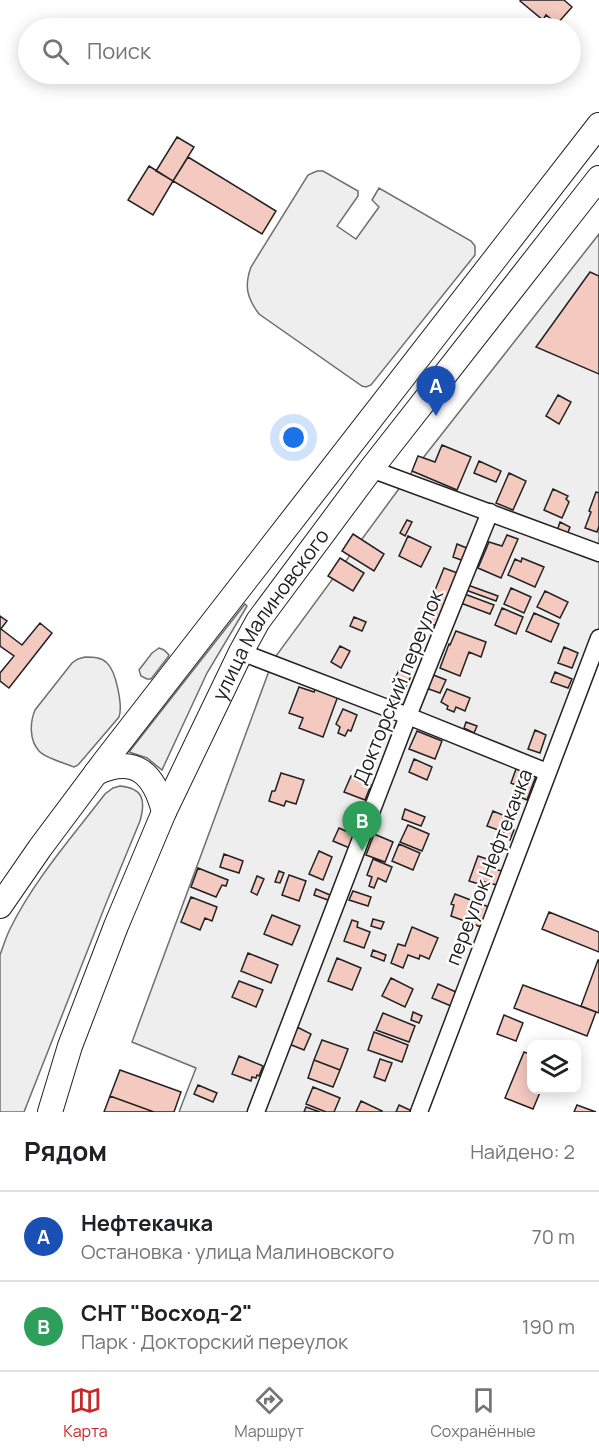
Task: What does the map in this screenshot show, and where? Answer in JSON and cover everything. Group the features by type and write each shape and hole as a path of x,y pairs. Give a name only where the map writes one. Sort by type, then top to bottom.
{"highway":[{"name":"улица Малиновского","path":"0,906 96,773 599,125"},
{"name":"улица Малиновского","path":"50,1112 70,1046 116,926 164,812 258,621 371,469 599,178"},
{"path":"96,773 112,766 140,770 157,788 164,812"},
{"path":"40,1112 70,1046"}],"street":[{"path":"371,469 599,553"},
{"name":"Докторский переулок","path":"256,1112 408,716 490,512"},
{"name":"переулок Нефтекачка","path":"418,1112 599,638"},
{"path":"241,652 547,772"}],"shaded area":[{"path":"323,171 358,191 358,196 337,226 356,239 379,207 372,200 379,188 471,241 475,246 475,255 371,385 366,387 259,314 248,292 251,267 308,175"},
{"path":"599,234 599,650 420,1112 179,1112 196,1068 132,1042 273,660 401,486"},
{"path":"245,604 247,606 207,673 162,770 147,758 129,752"},
{"path":"159,648 169,655 168,657 151,679 141,676 139,670 152,653"},
{"path":"85,657 100,658 110,667 118,689 120,712 119,717 74,767 42,754 33,742 31,725 35,710 72,663"},
{"path":"120,786 134,789 141,796 143,807 140,821 24,1112 0,1112 0,955 10,929 30,893 54,859 105,794"}],"building":[{"path":"564,0 572,7 562,18 550,18 546,15 541,18 520,1"},
{"path":"177,137 194,147 173,181 156,171"},
{"path":"188,157 276,211 262,234 173,181"},
{"path":"149,166 173,181 153,215 128,200"},
{"path":"590,272 599,276 599,374 536,347"},
{"path":"558,395 571,402 559,424 546,416"},
{"path":"442,445 471,457 457,490 412,471 418,456 435,462"},
{"path":"479,461 501,471 496,482 474,473"},
{"path":"509,473 526,481 513,510 496,503"},
{"path":"553,489 568,496 566,499 569,502 562,518 544,510"},
{"path":"596,492 599,493 597,532 585,528"},
{"path":"407,520 412,522 405,536 400,533"},
{"path":"560,522 570,527 567,535 557,531"},
{"path":"353,534 384,554 374,571 342,551"},
{"path":"507,535 518,539 501,578 478,568 489,542 502,546"},
{"path":"408,536 431,547 421,567 399,556"},
{"path":"457,544 469,549 464,561 453,557"},
{"path":"340,558 364,573 353,591 328,576"},
{"path":"522,558 544,567 535,587 508,575 515,559 521,562"},
{"path":"444,568 460,574 439,627 423,620"},
{"path":"465,584 498,596 496,601 463,589"},
{"path":"511,588 531,597 524,613 504,604"},
{"path":"545,591 568,602 560,618 537,607"},
{"path":"462,593 494,605 490,614 458,602"},
{"path":"502,608 523,617 516,634 495,625"},
{"path":"534,613 559,624 551,642 526,631"},
{"path":"0,616 7,621 0,630"},
{"path":"354,617 366,622 362,631 350,626"},
{"path":"40,623 52,633 9,688 0,681 0,673 14,656 0,646 0,630 22,645"},
{"path":"456,631 486,642 481,657 469,652 460,676 440,668"},
{"path":"340,646 350,651 341,668 331,662"},
{"path":"564,647 578,653 572,668 558,663"},
{"path":"399,670 411,676 405,689 393,683"},
{"path":"555,672 572,679 568,688 551,682"},
{"path":"431,674 446,680 440,693 426,688"},
{"path":"299,687 314,692 316,687 338,696 323,737 299,728 303,718 289,713"},
{"path":"447,689 470,698 465,711 456,707 454,712 447,709 448,706 441,702"},
{"path":"343,709 357,715 351,731 348,730 345,736 338,733 340,727 336,724"},
{"path":"466,722 477,726 474,733 464,728"},
{"path":"535,730 546,735 540,753 528,749"},
{"path":"417,731 442,741 435,759 409,749"},
{"path":"414,759 432,767 427,780 409,772"},
{"path":"516,769 536,776 527,800 515,795 518,786 511,783"},
{"path":"281,773 304,780 296,804 286,801 284,806 269,801"},
{"path":"351,776 371,785 365,800 344,792"},
{"path":"405,809 425,817 421,826 402,819"},
{"path":"493,811 510,818 506,827 514,830 510,840 502,837 504,832 487,826"},
{"path":"408,825 429,834 422,851 400,842"},
{"path":"339,828 357,836 352,849 333,841"},
{"path":"374,834 393,842 385,862 366,855"},
{"path":"399,844 420,853 413,870 392,861"},
{"path":"319,851 332,857 323,880 309,874"},
{"path":"224,854 243,861 239,873 220,867"},
{"path":"478,856 496,862 494,869 502,871 497,885 469,881"},
{"path":"373,859 392,867 386,882 378,878 374,888 369,886 372,877 367,875"},
{"path":"198,868 228,880 226,886 222,885 216,897 191,887"},
{"path":"279,871 284,873 280,883 275,882"},
{"path":"289,875 306,881 299,901 282,895"},
{"path":"257,876 264,879 257,895 251,892"},
{"path":"316,889 330,895 328,900 314,895"},
{"path":"353,891 371,897 368,906 349,900"},
{"path":"455,894 489,907 481,927 451,916 454,905 451,904"},
{"path":"191,897 217,907 212,921 205,918 200,930 181,922"},
{"path":"549,912 599,932 599,952 542,929"},
{"path":"272,915 300,926 292,945 264,934"},
{"path":"373,919 384,922 381,929 371,926"},
{"path":"352,920 358,922 357,927 370,932 364,948 344,941"},
{"path":"412,927 438,938 429,959 420,955 419,959 408,955 403,968 391,963 398,944 405,946"},
{"path":"373,950 386,955 384,961 371,956"},
{"path":"248,953 278,965 271,983 241,971"},
{"path":"337,958 361,968 352,990 328,981"},
{"path":"599,960 599,1013 581,1006"},
{"path":"391,978 413,989 405,1007 382,996"},
{"path":"239,981 263,990 256,1007 232,997"},
{"path":"438,984 456,992 451,1006 432,998"},
{"path":"523,985 596,1012 587,1036 514,1008"},
{"path":"413,1012 422,1016 419,1023 411,1020"},
{"path":"383,1013 415,1026 409,1042 376,1030"},
{"path":"504,1015 523,1023 516,1041 497,1034"},
{"path":"297,1027 311,1034 304,1050 289,1044"},
{"path":"374,1032 408,1045 402,1062 368,1050"},
{"path":"322,1040 348,1049 340,1070 314,1060"},
{"path":"524,1052 527,1053 527,1094 539,1094 533,1109 505,1098"},
{"path":"239,1056 263,1066 259,1076 252,1077 251,1081 232,1074"},
{"path":"380,1059 392,1063 385,1081 374,1077"},
{"path":"314,1060 340,1070 333,1087 308,1078"},
{"path":"120,1070 181,1092 174,1112 154,1112 110,1096"},
{"path":"198,1085 217,1093 213,1102 194,1094"},
{"path":"313,1087 340,1098 334,1112 326,1112 306,1104"},
{"path":"110,1096 154,1112 104,1112"},
{"path":"361,1101 382,1111 356,1112"},
{"path":"399,1105 412,1111 396,1112"},
{"path":"577,1105 596,1112 574,1112"},
{"path":"306,1107 320,1112 304,1112"}],"place":[{"name":"Нефтекачка","path":"436,416"},
{"name":"СНТ \"Восход-2\"","path":"362,851"}]}
